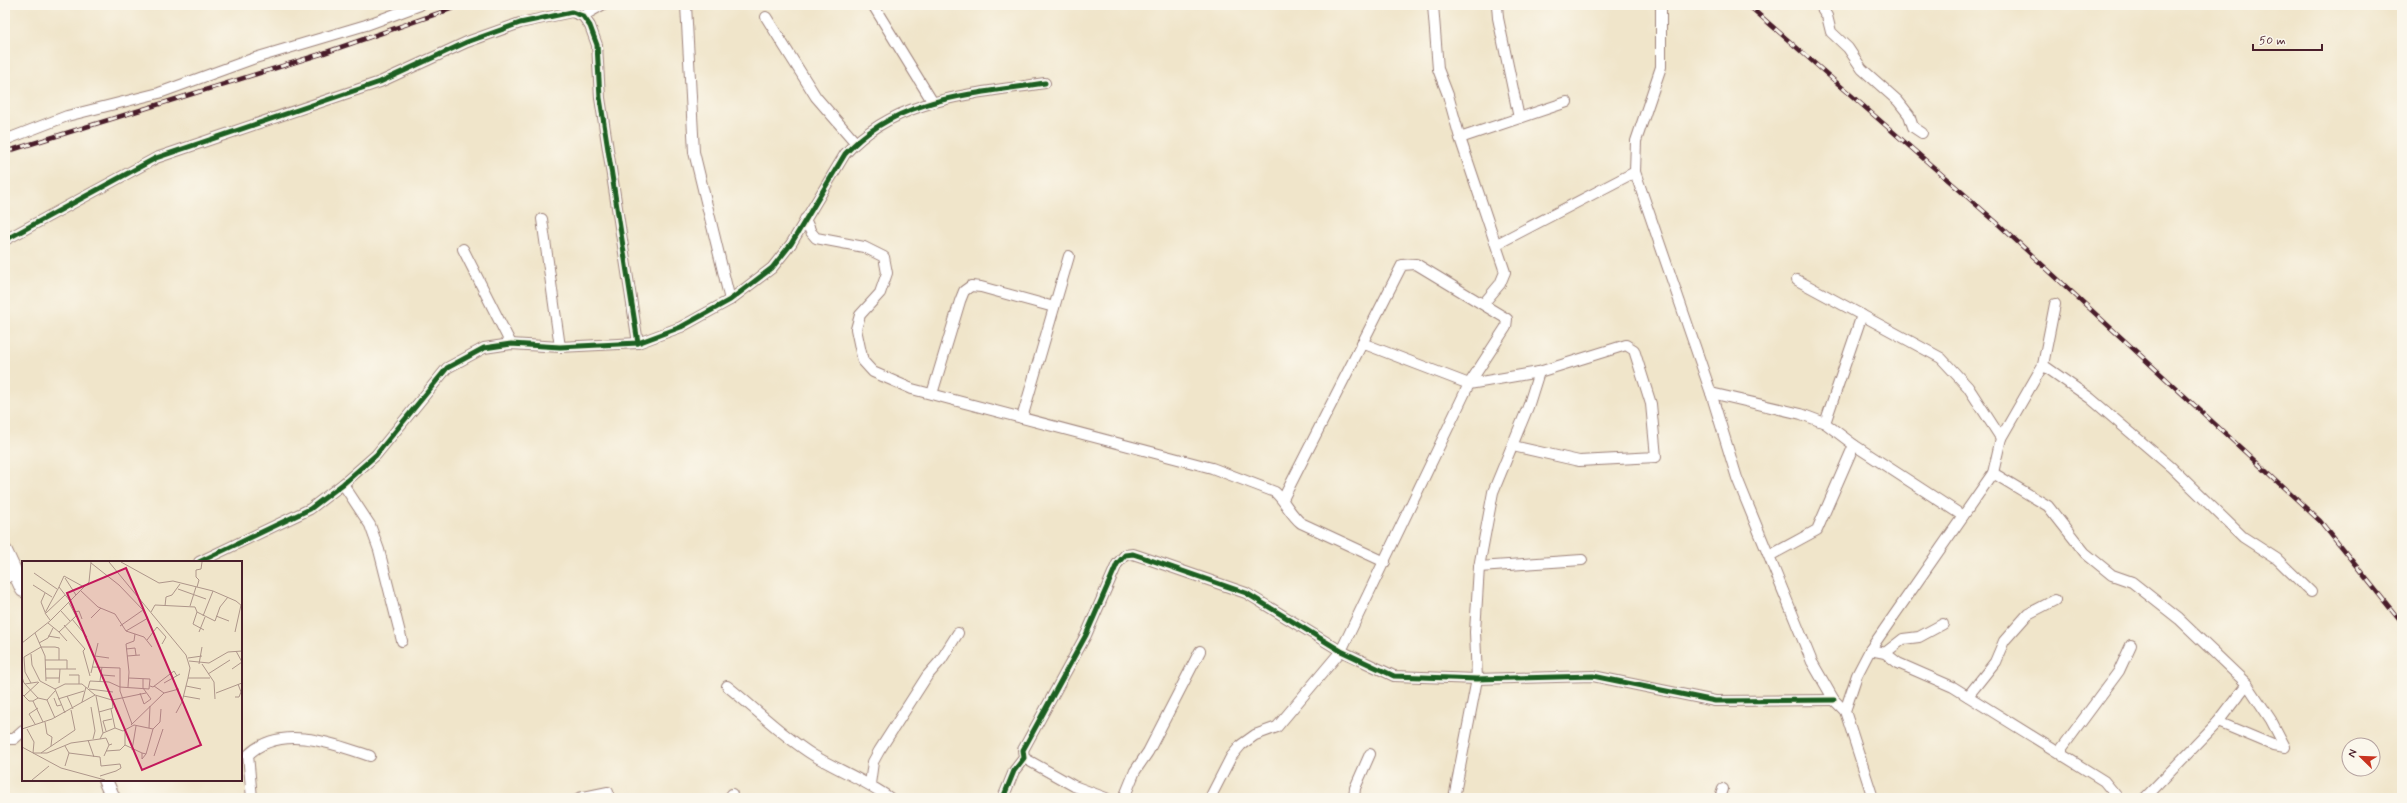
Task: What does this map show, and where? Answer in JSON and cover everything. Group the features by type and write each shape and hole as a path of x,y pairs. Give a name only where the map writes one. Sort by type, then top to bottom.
{"main road":[{"path":"5,551 10,576 22,589"},
{"path":"105,781 113,798"}],"street":[{"path":"5,140 66,116 159,93 255,58 366,24 420,5"},
{"path":"583,16 602,5"},
{"path":"686,5 694,152 730,300"},
{"path":"873,5 932,101"},
{"path":"1433,5 1438,70 1448,95 1460,138 1506,272 1500,284 1484,303"},
{"path":"1497,5 1498,18 1519,118"},
{"path":"1661,5 1661,67 1636,141 1635,172 1711,393 1737,478 1770,555 1812,662 1834,700 1845,712 1873,798"},
{"path":"1820,5 1827,16 1831,32 1848,48 1862,69 1898,101 1909,115 1913,127 1922,133"},
{"path":"5,240 156,158 380,82 467,42 520,22 572,12 583,16 590,26 597,45 600,98 638,342"},
{"path":"766,17 816,96 855,142"},
{"path":"201,561 310,509 343,484 376,455 447,368 484,348 511,344 560,346 638,342 681,327 730,300 772,268 791,244 845,154 855,142 882,122 932,101 1045,83"},
{"path":"1460,138 1567,102"},
{"path":"1497,244 1635,172"},
{"path":"542,219 560,346"},
{"path":"805,219 811,232 816,238 864,247 884,257 887,273 880,293 860,315 856,329 863,361 873,372 912,388 932,394 1212,468 1274,492 1283,499 1294,517 1301,523 1384,562"},
{"path":"463,249 511,344"},
{"path":"1022,418 1069,256"},
{"path":"1210,798 1231,757 1241,745 1255,736 1277,727 1341,651 1469,384 1506,327 1507,319 1484,303 1416,264 1402,265 1283,499"},
{"path":"1797,280 1941,358 1968,387 2000,438"},
{"path":"932,394 960,302 964,292 971,286 981,287 1054,308"},
{"path":"1845,712 1858,675 1870,650 1992,473 2000,438 2043,365 2055,304"},
{"path":"1825,423 1862,315"},
{"path":"1362,343 1469,384 1539,372 1626,345 1634,350 1651,404 1656,457 1578,461 1513,446"},
{"path":"2043,365 2090,398 2171,467 2243,537 2277,559 2312,592"},
{"path":"1454,798 1477,679 1475,632 1479,567 1493,492 1513,446 1539,372"},
{"path":"1711,393 1801,414 1825,423 1854,445 1963,516"},
{"path":"1770,555 1817,530 1854,445"},
{"path":"1992,473 2048,506 2085,553 2112,575 2132,582 2179,619 2247,684 2271,720 2285,747 2273,745 2218,722"},
{"path":"343,484 370,525 379,550 402,641"},
{"path":"1003,798 1014,771 1024,758 1023,750 1086,635 1117,564 1125,555 1133,554 1246,593 1341,651 1394,676 1477,679 1593,676 1715,701 1834,700"},
{"path":"1479,567 1582,560"},
{"path":"1968,696 1995,662 2004,641 2028,614 2055,600"},
{"path":"1885,653 1903,639 1919,637 1943,624"},
{"path":"870,784 874,762 879,751 927,676 941,660 958,633"},
{"path":"2062,756 2062,748 2119,671 2131,645"},
{"path":"1870,650 1885,653 1898,663 1953,687 2104,781 2118,798"},
{"path":"1124,798 1135,771 1148,752 1200,651"},
{"path":"2145,798 2218,722 2247,684"},
{"path":"727,686 768,719 776,729 813,755 870,784 890,798"},
{"path":"5,739 14,739 22,732"},
{"path":"252,798 248,754 265,744 289,738 321,740 370,756"},
{"path":"1354,798 1355,788 1370,754"},
{"path":"1024,758 1074,786 1106,798"},
{"path":"579,798 608,792"}],"railway":[{"path":"5,152 321,54 462,5"},
{"path":"1748,5 1996,222 2320,521 2402,623"}],"cycle path":[{"path":"5,240 156,158 380,82 467,42 520,23 572,12 583,16 590,26 597,45 600,98 638,343"},
{"path":"201,561 310,509 343,484 376,455 447,368 484,348 511,344 560,347 638,343 681,327 730,300 772,268 791,244 845,154 865,135 888,120 912,109 938,101 964,95 1045,83"},
{"path":"1003,798 1014,771 1024,758 1023,750 1086,635 1117,564 1125,555 1133,554 1246,593 1341,651 1394,676 1477,679 1593,676 1715,701 1834,700"}]}
